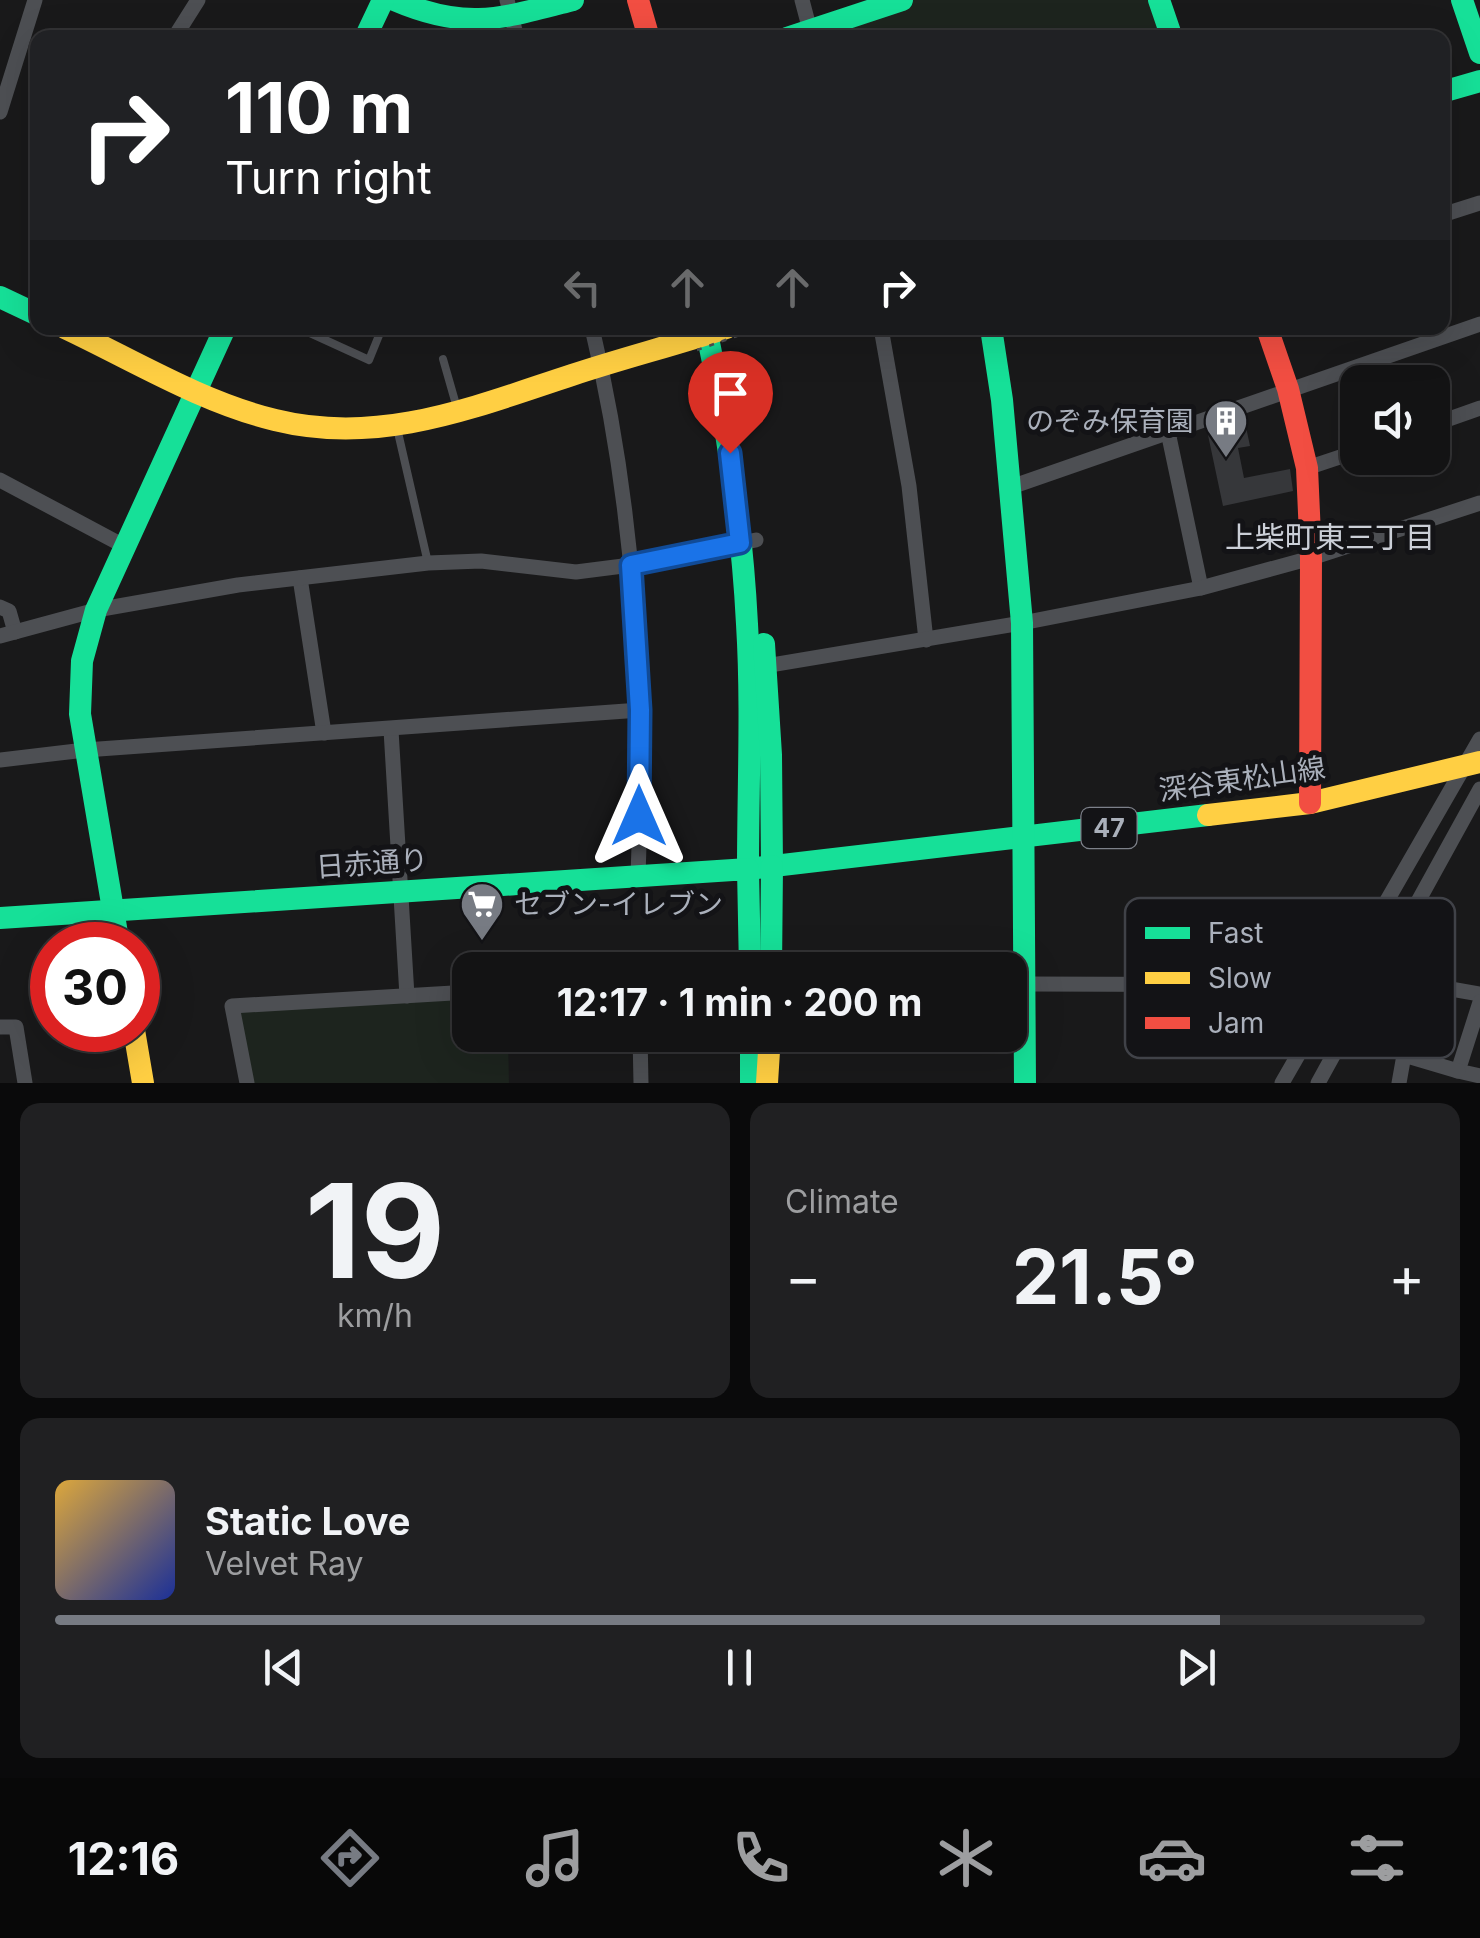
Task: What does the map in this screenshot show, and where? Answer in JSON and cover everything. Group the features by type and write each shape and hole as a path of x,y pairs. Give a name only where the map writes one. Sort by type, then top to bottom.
{"street":[{"path":"32,30 36,0"},
{"path":"179,30 198,0"},
{"path":"372,30 397,1 451,22 472,23 512,18 573,0"},
{"path":"621,0 629,30"},
{"path":"638,0 646,30"},
{"path":"802,0 810,30"},
{"path":"822,30 902,0"},
{"path":"1160,0 1169,30"},
{"path":"1462,0 1480,53"},
{"path":"0,112 30,45"},
{"path":"1450,89 1480,80"},
{"path":"1450,212 1480,203"},
{"path":"0,297 30,311"},
{"path":"1450,334 1480,324"},
{"path":"80,335 246,411 348,430 397,428 458,412 704,335"},
{"path":"114,922 85,750 79,685 82,661 96,610 222,335"},
{"path":"594,335 602,366 631,565 640,710 638,876"},
{"path":"714,335 730,453 748,542 757,667 760,867 770,952"},
{"path":"882,335 909,486 926,640"},
{"path":"992,335 1002,400 1022,624 1026,952"},
{"path":"1269,335 1288,389 1307,468 1311,558 1310,803"},
{"path":"1008,488 1448,335"},
{"path":"1450,418 1480,408"},
{"path":"1168,432 1201,588"},
{"path":"1307,468 1340,456"},
{"path":"0,501 4,482 124,546"},
{"path":"757,667 1022,624 1201,588 1311,558 1480,502"},
{"path":"0,607 8,611 7,634 96,610 238,585 481,560 576,572 748,542"},
{"path":"300,578 324,733"},
{"path":"0,760 85,750 640,710"},
{"path":"390,730 407,996"},
{"path":"1392,898 1473,764 1480,740"},
{"name":"深谷東松山線","path":"760,867 1310,803 1473,764"},
{"path":"1420,898 1480,789"},
{"path":"752,952 760,867"},
{"name":"日赤通り","path":"0,918 760,867"},
{"path":"1027,984 1125,984"},
{"path":"1455,990 1480,994"},
{"path":"247,1083 232,1006 452,993"},
{"path":"1458,1070 1480,1002"},
{"path":"0,1028 16,1026 26,1083"},
{"path":"138,1052 143,1083"},
{"path":"640,1052 641,1083"},
{"path":"754,1052 762,1083"},
{"path":"762,1083 767,1052"},
{"path":"1026,1052 1026,1083"},
{"path":"1282,1083 1297,1058"},
{"path":"1318,1083 1332,1058"},
{"path":"1398,1083 1403,1058"},
{"path":"1415,1058 1480,1076"}],"lane":[{"path":"314,335 369,360 379,335"},
{"path":"443,360 458,412"},
{"path":"397,428 428,563"}],"shaded area":[{"path":"902,0 1159,0 1170,30 831,30"},
{"path":"452,995 452,1052 508,1052 509,1083 249,1083 236,1009"}],"building":[{"name":"のぞみ保育園","path":"1246,427 1250,446 1238,448 1244,478 1290,469 1293,491 1223,506 1208,435"}],"traffic: fast":[{"path":"369,30 383,0"},
{"path":"394,0 419,10 463,19 503,17 573,0"},
{"path":"811,30 902,0"},
{"path":"1159,0 1169,30"},
{"path":"1462,0 1480,53"},
{"path":"1450,90 1480,81"},
{"path":"0,297 30,311"},
{"path":"115,922 80,714 82,661 96,610 222,335"},
{"path":"707,335 733,475 745,587 748,869 1208,815"},
{"path":"992,335 1002,400 1022,623 1025,1083"},
{"path":"764,644 772,866"},
{"path":"771,952 772,866"},
{"path":"0,918 748,869 750,952"},
{"path":"751,1052 751,1083"}],"traffic: slow":[{"path":"79,335 221,403 275,420 352,428 389,426 463,410 703,335"},
{"path":"1208,815 1310,803 1480,762"},
{"path":"138,1052 143,1083"},
{"path":"767,1083 769,1052"}],"traffic: jam":[{"path":"638,0 647,30"},
{"path":"1269,335 1288,389 1307,468 1311,558 1310,803"}],"place":[{"name":"のぞみ保育園","path":"1226,459"},
{"name":"セブン-イレブン","path":"482,942"}],"district":[{"name":"上柴町東三丁目","path":"1330,537"}],"route":[{"path":"639,816 640,710 631,565 740,543 730,453"}]}
